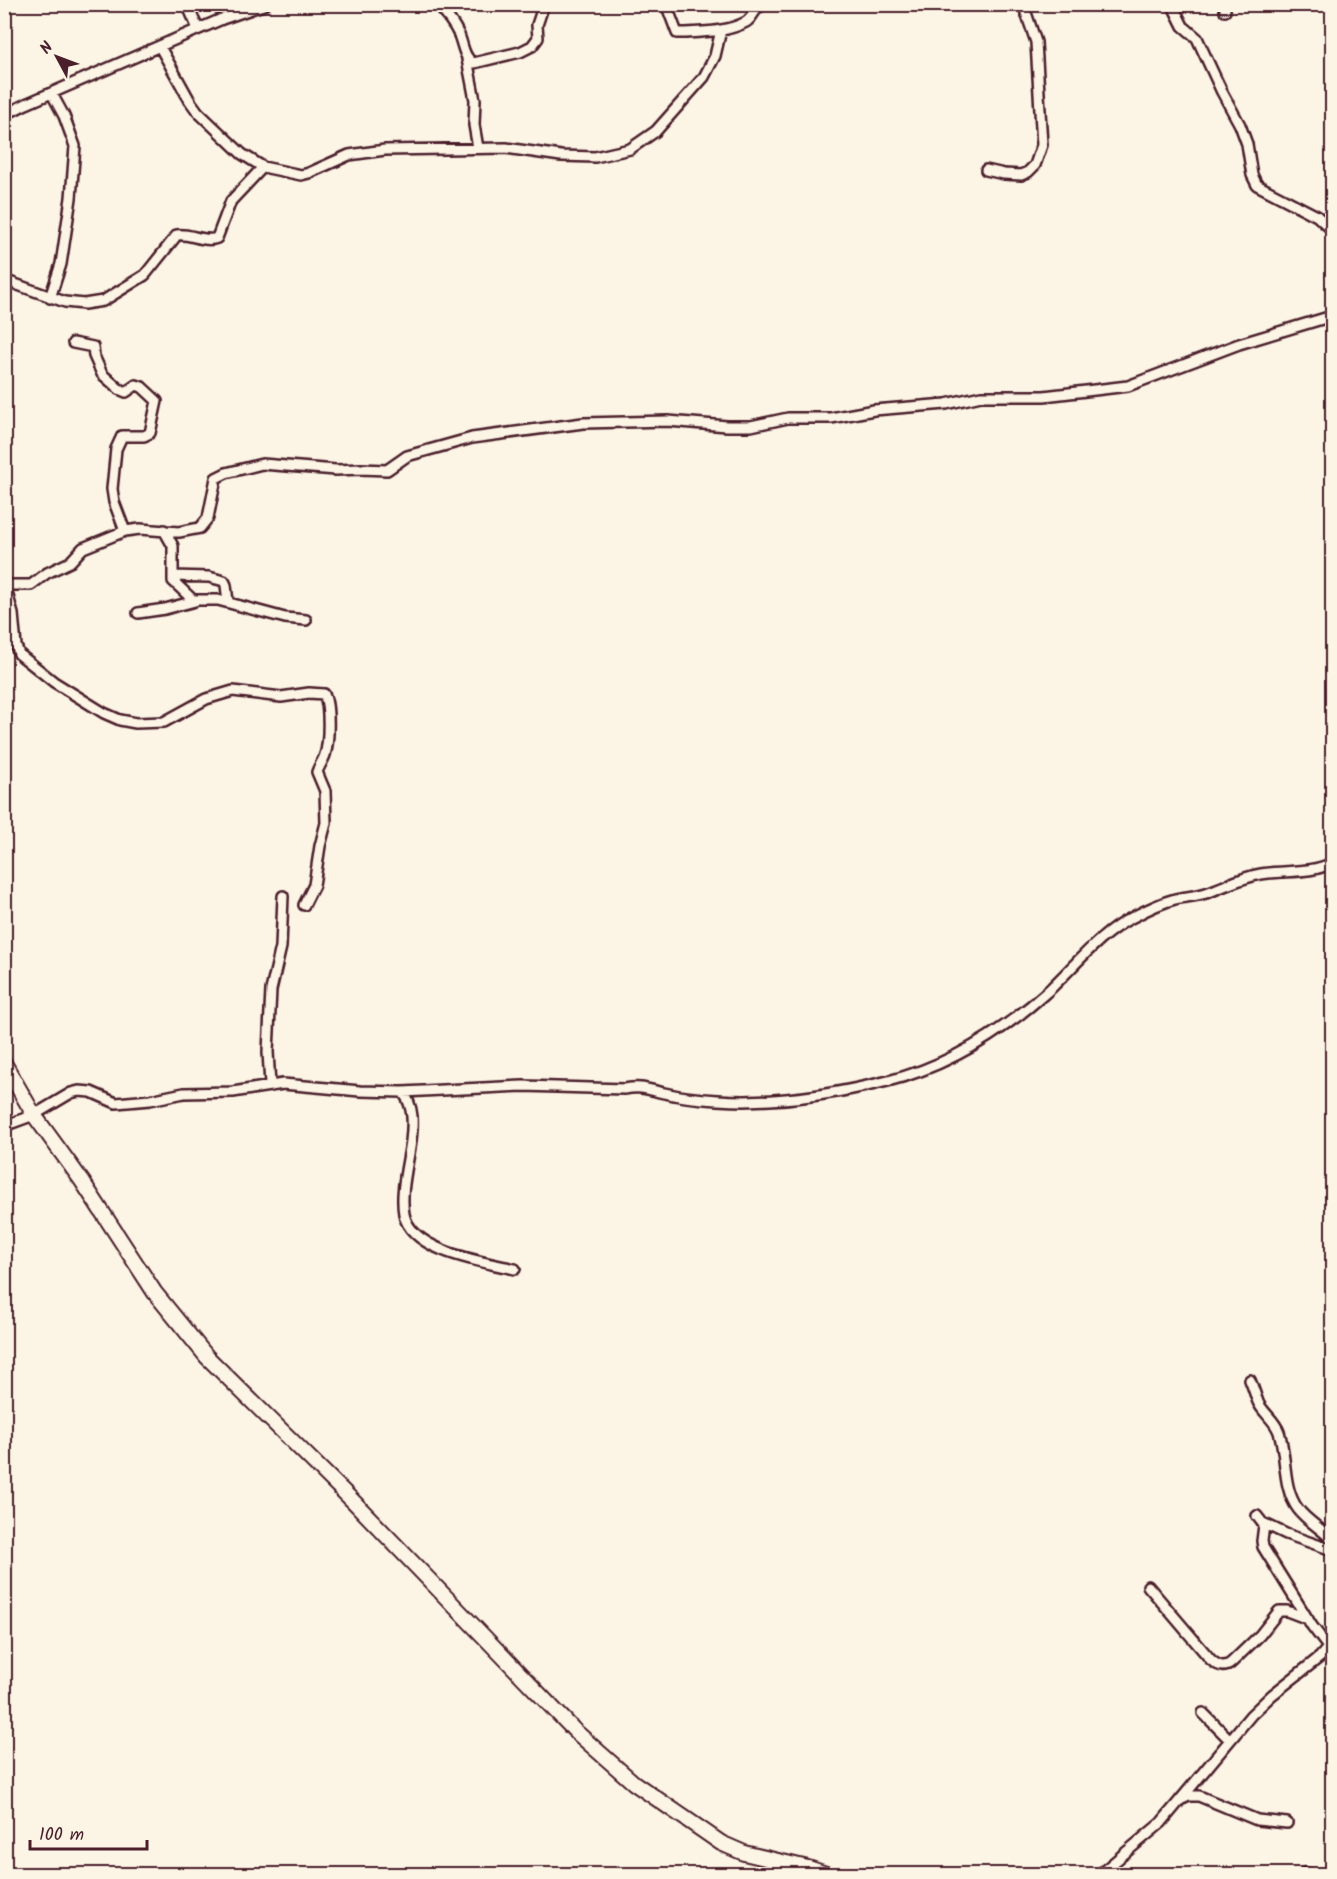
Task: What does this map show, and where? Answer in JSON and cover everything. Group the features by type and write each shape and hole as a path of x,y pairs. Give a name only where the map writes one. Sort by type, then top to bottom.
{"main road":[{"path":"4,1063 34,1115 82,1181 155,1293 207,1357 383,1531 575,1731 634,1783 721,1843 744,1853 808,1868 826,1875"}],"street":[{"path":"187,4 198,29"},
{"path":"4,115 198,29 266,4"},
{"path":"437,4 458,32 467,59 475,100 474,125 478,148"},
{"path":"467,59 470,62 478,62 520,52 532,46 537,38 537,25 544,4"},
{"path":"666,4 676,33 721,30 748,21 762,4"},
{"path":"986,170 1021,175 1028,172 1035,165 1042,145 1036,42 1023,4"},
{"path":"1172,4 1183,26 1197,38 1222,93 1240,124 1247,144 1252,175 1257,184 1317,216 1332,230"},
{"path":"160,47 198,112 242,154 263,167 301,175 349,155 385,150 506,148 561,156 596,157 630,148 656,131 704,77 715,56 721,30"},
{"path":"50,298 61,264 71,198 75,146 64,116 52,94"},
{"path":"5,279 50,298 84,304 103,301 145,275 177,235 215,239 219,235 231,201 263,167"},
{"path":"304,905 314,885 326,823 325,790 317,772 325,753 329,721 324,694 319,692 277,697 233,691 206,699 164,722 136,723 120,720 104,713 54,682 19,654 15,644 13,614 5,585 31,585 47,573 70,562 83,548 125,531 134,529 179,532 200,528 208,518 216,478 256,465 275,464 336,470 381,471 389,469 407,456 472,438 546,427 583,423 668,422 751,426 788,418 831,418 874,410 946,404 981,396 1044,396 1128,386 1239,344 1332,316"},
{"path":"73,343 93,347 94,356 102,374 119,389 127,392 136,385 142,387 157,400 150,433 146,436 122,436 116,450 112,494 125,531"},
{"path":"164,530 173,546 173,580 195,600"},
{"path":"173,576 209,577 224,581 228,602"},
{"path":"138,613 165,609 195,600 218,600 285,618 306,620"},
{"path":"4,1126 34,1115 71,1093 80,1091 91,1092 116,1103 150,1100 184,1093 233,1092 270,1085 300,1084 360,1091 403,1092 523,1086 624,1089 636,1086 662,1093 707,1099 751,1101 817,1096 909,1075 951,1058 984,1041 1048,991 1093,947 1130,918 1172,900 1206,893 1251,876 1315,870 1332,863"},
{"path":"270,1085 268,1052 271,990 281,947 283,896"},
{"path":"403,1092 411,1106 412,1117 403,1206 410,1230 426,1243 458,1255 515,1269"},
{"path":"1250,1380 1258,1402 1274,1422 1280,1435 1283,1447 1282,1459 1289,1490 1295,1504 1306,1518 1321,1528 1332,1540"},
{"path":"1100,1875 1161,1823 1264,1702 1312,1664 1330,1645 1308,1619 1263,1547 1260,1519 1294,1537 1332,1550"},
{"path":"1148,1586 1211,1660 1220,1666 1232,1662 1260,1635 1278,1611 1287,1611 1308,1619"},
{"path":"1203,1713 1230,1740"},
{"path":"1178,1801 1189,1796 1199,1796 1257,1820 1287,1823"}]}
